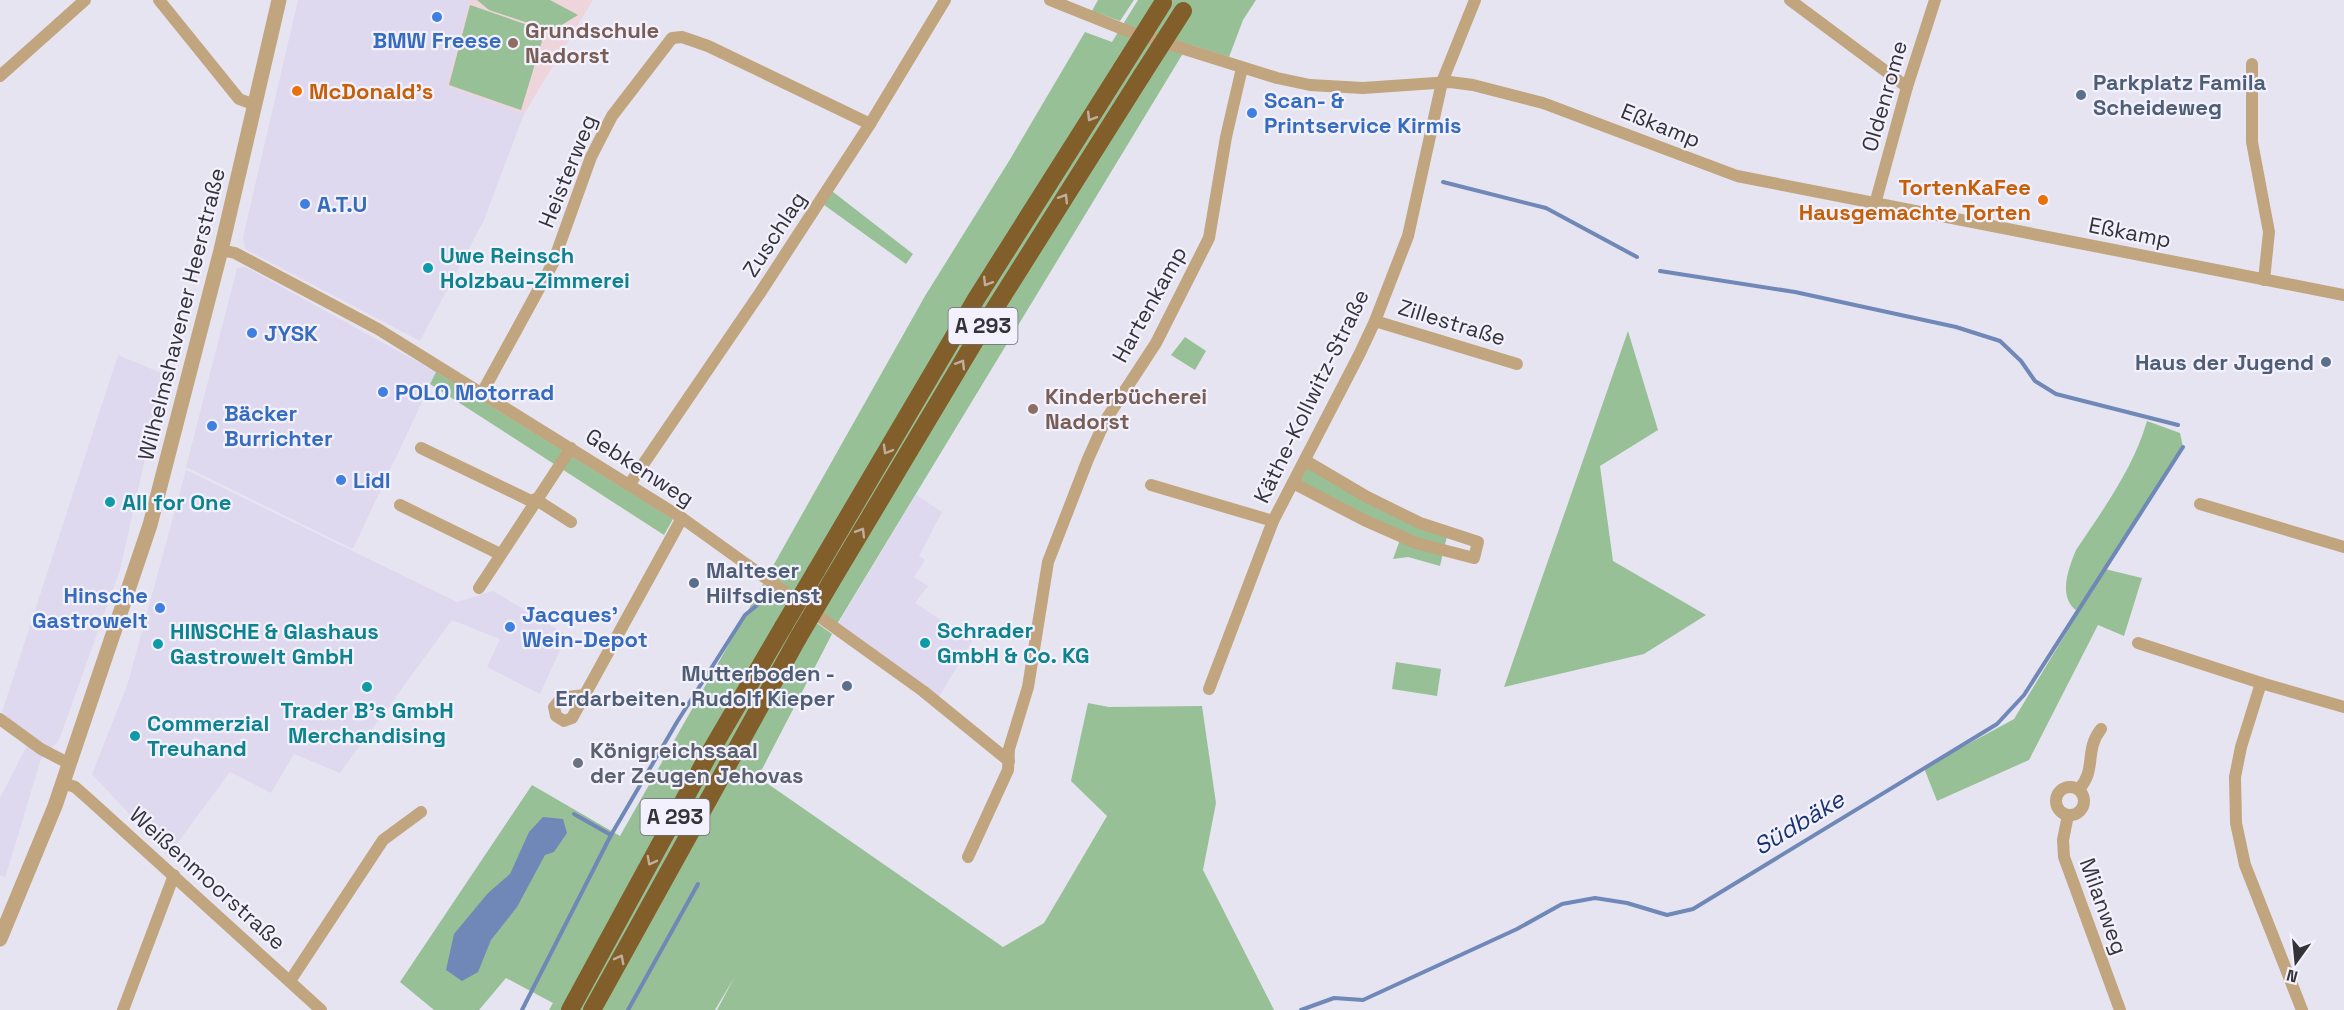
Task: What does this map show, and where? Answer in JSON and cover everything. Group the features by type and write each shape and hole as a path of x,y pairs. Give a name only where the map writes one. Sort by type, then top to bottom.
{"highway":[{"name":"A 293","path":"570,1010 709,754 976,298 1164,2"},
{"name":"A 293","path":"592,1010 831,582 984,324 1186,6"}],"street":[{"path":"0,76 85,0"},
{"path":"159,0 239,99 255,105"},
{"name":"Wilhelmshavener Heerstraße","path":"0,939 70,764 150,525 221,250 279,0"},
{"name":"Zuschlag","path":"629,484 752,306 870,124 945,0"},
{"name":"Eßkamp","path":"1050,0 1130,32 1242,68 1311,85 1363,88 1442,82 1473,85 1526,97 1587,118 1723,172 1875,204 2344,295"},
{"name":"Käthe-Kollwitz-Straße","path":"1209,689 1274,521 1375,321 1408,236 1442,82 1475,0"},
{"path":"1790,0 1907,87"},
{"name":"Oldenrome","path":"1875,204 1907,87 1935,0"},
{"name":"Heisterweg","path":"482,393 553,263 591,157 612,116 672,39 682,37 708,46 870,124"},
{"path":"2252,64 2253,142 2269,232 2264,280"},
{"name":"Hartenkamp","path":"968,857 1008,770 1009,749 1028,687 1048,562 1088,459 1105,421 1156,343 1209,238 1226,137 1242,68"},
{"name":"Gebkenweg","path":"221,250 235,253 378,329 682,518 923,691 1009,761"},
{"name":"Zillestraße","path":"1375,321 1517,364"},
{"path":"421,448 534,501 571,522"},
{"path":"479,588 534,501 571,448"},
{"path":"1293,483 1364,520 1416,543 1474,558 1478,542 1420,524 1367,497 1306,461"},
{"path":"1151,485 1274,521"},
{"path":"2200,504 2344,547"},
{"path":"400,505 500,554"},
{"path":"585,695 682,518"},
{"path":"2138,643 2341,706 2344,717"},
{"path":"2261,683 2241,747 2235,777 2236,823 2244,865 2302,1010"},
{"path":"0,719 41,749 70,764"},
{"path":"2079,789 2088,780 2093,740 2101,729"},
{"name":"Weißenmoorstraße","path":"63,783 75,788 174,875 321,1010"},
{"path":"2069,786 2079,789 2084,797 2084,806 2077,814 2067,815 2057,807 2058,794 2069,786"},
{"path":"290,981 383,840 421,812"},
{"name":"Milanweg","path":"2067,815 2063,840 2064,856 2120,1010"},
{"path":"123,1010 174,875"}],"shaded area":[{"path":"298,0 470,0 447,86 524,114 484,220 420,341 245,249 243,237"},
{"name":"Grundschule Nadorst","path":"470,0 593,0 524,114 447,86"},
{"path":"246,267 436,372 353,549 186,467 237,268"},
{"path":"118,355 164,374 120,570 59,740 41,759 5,878 0,875 0,798 31,738 2,712"},
{"path":"186,470 457,602 493,591 567,635 540,694 487,667 500,639 452,620 340,773 294,754 271,793 230,772 168,856 92,774 127,686"},
{"path":"916,495 942,512 919,556 925,560 914,577 928,586 915,603 972,641 936,702 838,624"}],"green space":[{"path":"477,0 550,0 578,15 552,31 489,10"},
{"path":"1098,0 1134,0 1120,21 1092,11"},
{"path":"1138,0 1256,0 1243,20 1229,57 1191,45 1182,55 837,624 769,573 925,296 1009,161 1085,32 1112,42"},
{"name":"Grundschule Nadorst","path":"470,5 545,31 521,110 449,85"},
{"path":"828,188 913,254 906,264 820,202"},
{"path":"1628,331 1658,430 1600,466 1613,561 1706,615 1644,654 1504,687"},
{"path":"1185,337 1206,351 1195,370 1171,355"},
{"path":"436,372 673,519 664,535 430,384"},
{"path":"2147,421 2180,433 2183,447 2077,611 2067,598 2066,590 2073,557 2126,472"},
{"path":"1306,461 1448,532 1440,566 1408,557 1393,559 1401,537 1293,483"},
{"path":"2105,569 2142,578 2124,636 2098,625 2029,760 1937,801 1924,768 2014,719"},
{"path":"763,584 832,634 758,777 1003,947 1044,923 1107,816 1071,781 1088,703 1109,707 1202,706 1216,803 1203,870 1274,1010 717,1010 734,978 715,1010 549,1010 553,1003 506,978 479,1010 434,1010 400,982 532,785 620,836"},
{"path":"1396,662 1441,669 1437,696 1392,689"}],"water":[{"path":"543,817 563,819 567,833 554,852 545,855 517,907 491,940 478,972 462,981 446,970 454,934 488,893 510,874 529,832"}],"waterway":[{"path":"1443,182 1546,208 1637,257"},
{"path":"1660,271 1795,292 1956,327 2000,341 2021,361 2035,381 2056,394 2178,425"},
{"name":"Südbäke","path":"1301,1010 1334,998 1363,1000 1517,929 1562,904 1595,898 1627,903 1667,915 1693,909 1997,724 2024,695 2183,447"},
{"path":"522,1010 611,835 677,722 745,615 761,602 778,594"},
{"path":"574,814 611,835"},
{"path":"628,1010 698,884"}],"place":[{"name":"BMW Freese","path":"437,17"},
{"name":"Grundschule Nadorst","path":"513,43"},
{"name":"McDonald's","path":"297,91"},
{"name":"Parkplatz Famila Scheideweg","path":"2081,95"},
{"name":"Scan- & Printservice Kirmis","path":"1252,113"},
{"name":"TortenKaFee Hausgemachte Torten","path":"2043,200"},
{"name":"A.T.U","path":"305,204"},
{"name":"Uwe Reinsch Holzbau-Zimmerei","path":"428,268"},
{"name":"JYSK","path":"252,333"},
{"name":"Haus der Jugend","path":"2326,362"},
{"name":"POLO Motorrad","path":"383,392"},
{"name":"Kinderbücherei Nadorst","path":"1033,409"},
{"name":"Bäcker Burrichter","path":"212,426"},
{"name":"Lidl","path":"341,480"},
{"name":"All for One","path":"110,502"},
{"name":"Malteser Hilfsdienst","path":"694,583"},
{"name":"Hinsche Gastrowelt","path":"160,608"},
{"name":"Jacques’ Wein-Depot","path":"510,627"},
{"name":"Schrader GmbH & Co. KG","path":"925,643"},
{"name":"HINSCHE & Glashaus Gastrowelt GmbH","path":"158,644"},
{"name":"Mutterboden - Erdarbeiten. Rudolf Kieper","path":"847,686"},
{"name":"Trader B's GmbH Merchandising","path":"367,687"},
{"name":"Commerzial Treuhand","path":"135,736"},
{"name":"Königreichssaal der Zeugen Jehovas","path":"578,763"}]}
